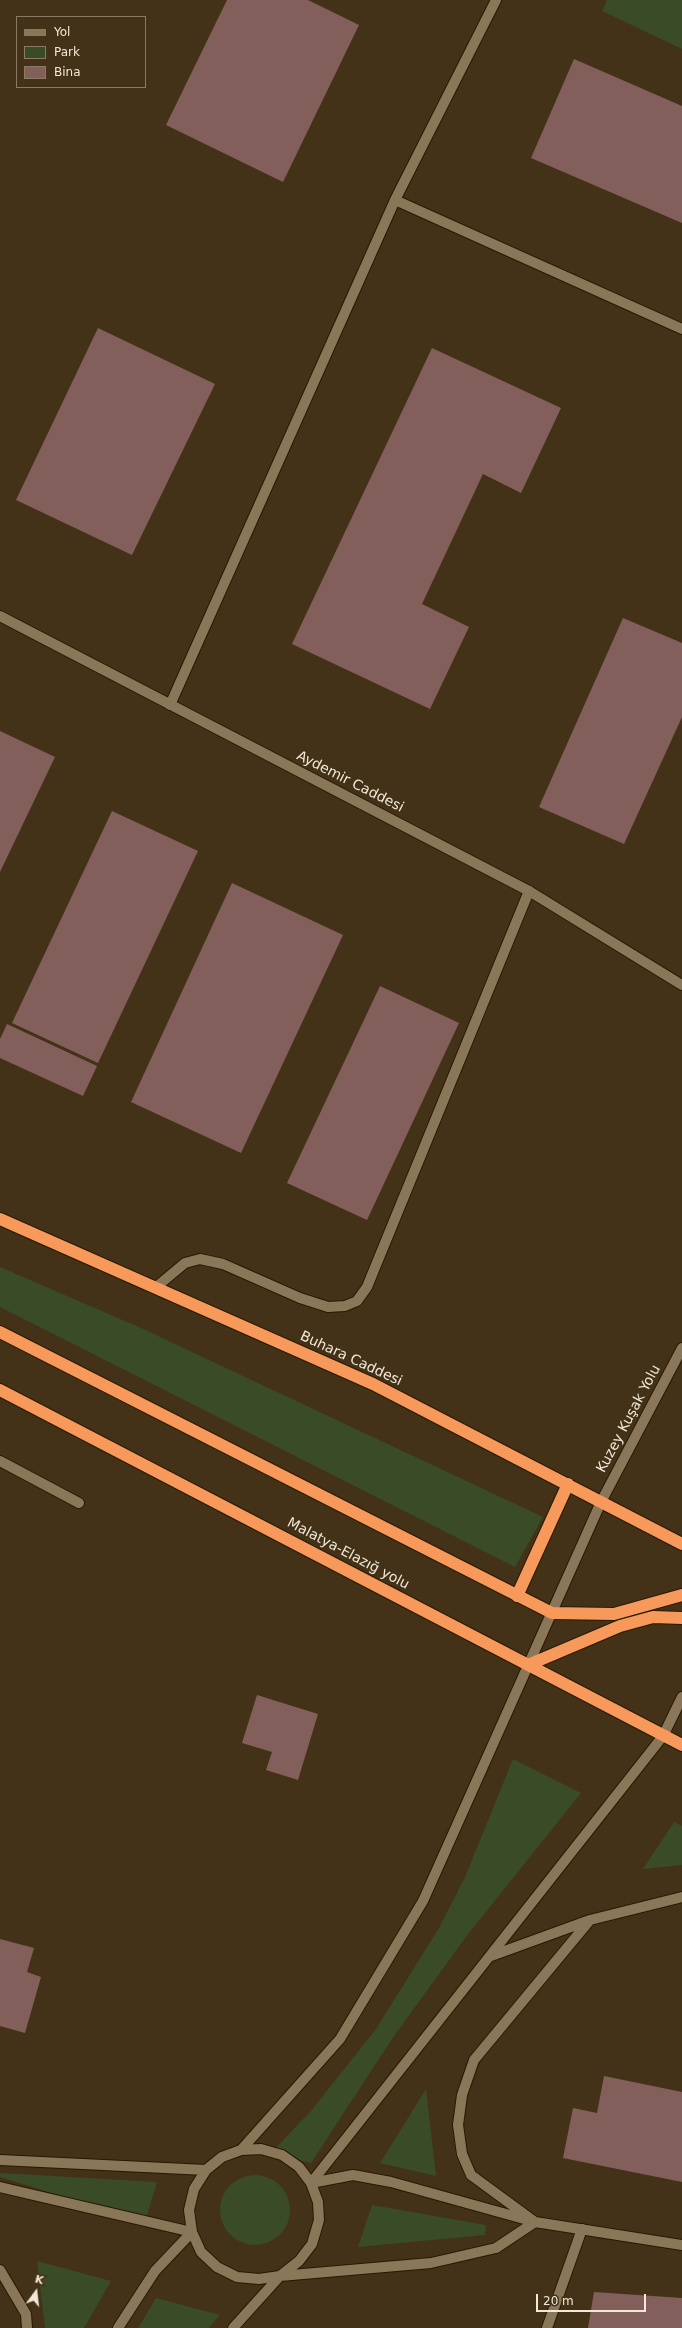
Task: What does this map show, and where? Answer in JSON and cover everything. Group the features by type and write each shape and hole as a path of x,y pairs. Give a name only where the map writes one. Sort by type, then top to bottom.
{"highway":[{"name":"Buhara Caddesi","path":"0,1218 373,1384 682,1544"},
{"path":"0,1332 552,1613 614,1614 682,1595"},
{"name":"Malatya-Elazığ yolu","path":"0,1390 662,1736 682,1745"},
{"path":"517,1596 568,1484"},
{"path":"528,1665 620,1626 653,1617 682,1618"}],"main road":[{"path":"170,705 395,200 496,0"},
{"path":"395,200 682,329"},
{"name":"Aydemir Caddesi","path":"0,616 529,891 682,984"},
{"path":"155,1288 185,1263 200,1259 222,1264 300,1298 328,1307 345,1306 357,1301 366,1287 529,891"},
{"name":"Kuzey Kuşak Yolu","path":"241,2150 340,2039 423,1901 601,1502 682,1348"},
{"path":"0,1461 79,1503"},
{"path":"311,2183 491,1956 662,1736 682,1697"},
{"path":"491,1956 590,1920 682,1897"},
{"path":"535,2222 471,2175 462,2154 458,2124 462,2095 474,2060 590,1920"},
{"path":"233,2328 280,2276 299,2261 312,2244 319,2220 318,2202 311,2183 299,2167 282,2155 261,2149 241,2150 222,2157 206,2170 194,2189 189,2210 192,2232 201,2252 217,2267 237,2277 259,2279 280,2276 431,2262 496,2248 535,2222"},
{"path":"0,2160 206,2170"},
{"path":"311,2183 353,2175 391,2182 535,2222 682,2245"},
{"path":"0,2187 192,2232"},
{"path":"547,2328 582,2229"},
{"path":"118,2328 155,2271 192,2232"},
{"path":"0,2270 26,2314 27,2328"}],"green space":[{"path":"607,0 682,0 682,49 602,11"},
{"path":"0,1267 141,1328 543,1517 515,1567 0,1307"},
{"path":"513,1759 581,1793 465,1938 392,2039 311,2163 270,2154 310,2112 376,2029 439,1928 465,1877"},
{"path":"674,1822 682,1826 682,1865 643,1869"},
{"path":"426,2089 436,2176 380,2163"},
{"path":"0,2173 157,2182 145,2222 0,2177"},
{"path":"255,2175 274,2181 284,2191 290,2210 284,2229 274,2239 255,2245 236,2239 226,2229 220,2210 226,2191 236,2181"},
{"path":"372,2205 486,2225 485,2235 358,2247"},
{"path":"37,2261 111,2281 84,2328 45,2328"},
{"path":"156,2298 220,2315 209,2328 138,2328"}],"building":[{"path":"227,0 308,0 359,25 283,182 166,125"},
{"path":"574,59 682,106 682,223 531,158"},
{"path":"98,328 215,384 132,555 16,500"},
{"path":"432,348 561,408 521,493 483,474 422,604 469,627 430,709 292,644"},
{"path":"623,618 682,643 682,717 624,844 539,807"},
{"path":"0,731 55,757 0,872"},
{"path":"112,811 198,851 98,1063 12,1023"},
{"path":"232,883 343,935 241,1153 131,1102"},
{"path":"380,986 459,1023 367,1220 287,1183"},
{"path":"7,1024 97,1066 83,1096 0,1058 0,1039"},
{"path":"257,1695 318,1714 298,1780 266,1770 272,1752 242,1743"},
{"path":"0,1939 34,1948 27,1972 41,1977 25,2033 0,2026"},
{"path":"604,2076 682,2092 682,2182 563,2158 573,2108 597,2113"},
{"path":"594,2292 682,2298 682,2328 588,2328"}]}
